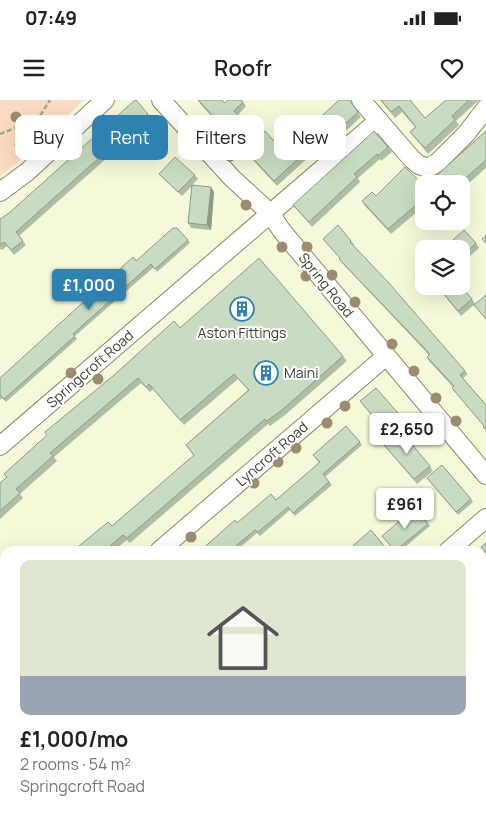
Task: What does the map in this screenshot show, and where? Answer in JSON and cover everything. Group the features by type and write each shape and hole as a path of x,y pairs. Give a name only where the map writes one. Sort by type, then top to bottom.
{"street":[{"path":"0,192 26,172 106,100"},
{"name":"Spring Road","path":"161,100 232,178 270,213 282,231 385,357 486,475"},
{"path":"361,100 415,162 428,168 438,162 466,134 486,108"},
{"name":"Springcroft Road","path":"0,446 380,120"},
{"name":"Lyncroft Road","path":"165,546 385,357"},
{"path":"454,546 486,518"}],"path":[{"path":"0,134 38,119 50,100"}],"shaded area":[{"path":"0,100 84,100 68,115 15,115 15,160 20,160 0,176"}],"building":[{"path":"135,100 148,114 147,115 118,115"},
{"path":"198,100 221,100 225,103 228,100 241,100 243,102 234,111 238,115 212,115"},
{"path":"339,100 349,100 358,112 346,123 346,115 323,115"},
{"path":"381,100 410,100 425,118 446,100 469,100 452,116 455,120 425,148 410,132 416,127 399,106 391,112"},
{"path":"265,131 274,141 274,160 297,160 274,181 254,160 264,160"},
{"path":"374,131 388,147 354,174 357,177 309,222 293,205 342,160 346,160 346,157"},
{"path":"486,131 486,160 469,175 437,175"},
{"path":"92,139 92,160 97,160 16,232 23,241 11,250 4,242 0,245 0,219 68,160 82,160 82,148"},
{"path":"175,157 195,175 178,192 159,174"},
{"path":"405,167 415,177 415,206 388,229 362,201 372,192 376,196"},
{"path":"192,185 211,187 207,225 188,223"},
{"path":"338,225 350,242 389,283 465,371 460,375 486,405 486,430 452,388 454,386 427,357 430,354 339,259 323,239"},
{"path":"173,228 177,228 188,240 155,269 151,264 73,334 75,336 4,399 0,395 0,378 133,257 136,261"},
{"path":"464,230 476,243 470,249 470,240 453,240"},
{"path":"486,235 486,243 482,239"},
{"path":"259,258 343,356 282,410 267,421 265,419 127,538 123,535 110,546 79,546 108,522 112,526 194,455 186,445 249,390 234,374 180,420 149,384 146,387 138,378 50,453 53,456 16,489 20,493 0,511 0,483 7,477 4,474 47,435 45,432 113,376 174,321 180,328"},
{"path":"445,295 469,295 472,299 458,311"},
{"path":"486,295 486,319 474,305"},
{"path":"376,388 405,421 389,435 360,401"},
{"path":"346,426 360,442 323,474 329,482 293,513 288,507 258,532 255,530 236,546 206,546 235,520 237,523 271,494 276,500 320,462 313,455"},
{"path":"400,430 430,466 414,479 383,444"},
{"path":"442,465 471,499 456,512 427,478"},
{"path":"415,508 428,524 401,546 391,546 382,536"},
{"path":"371,530 384,546 353,546"}],"place":[{"name":"Aston Fittings","path":"242,309"},
{"name":"Maini","path":"266,373"}]}
